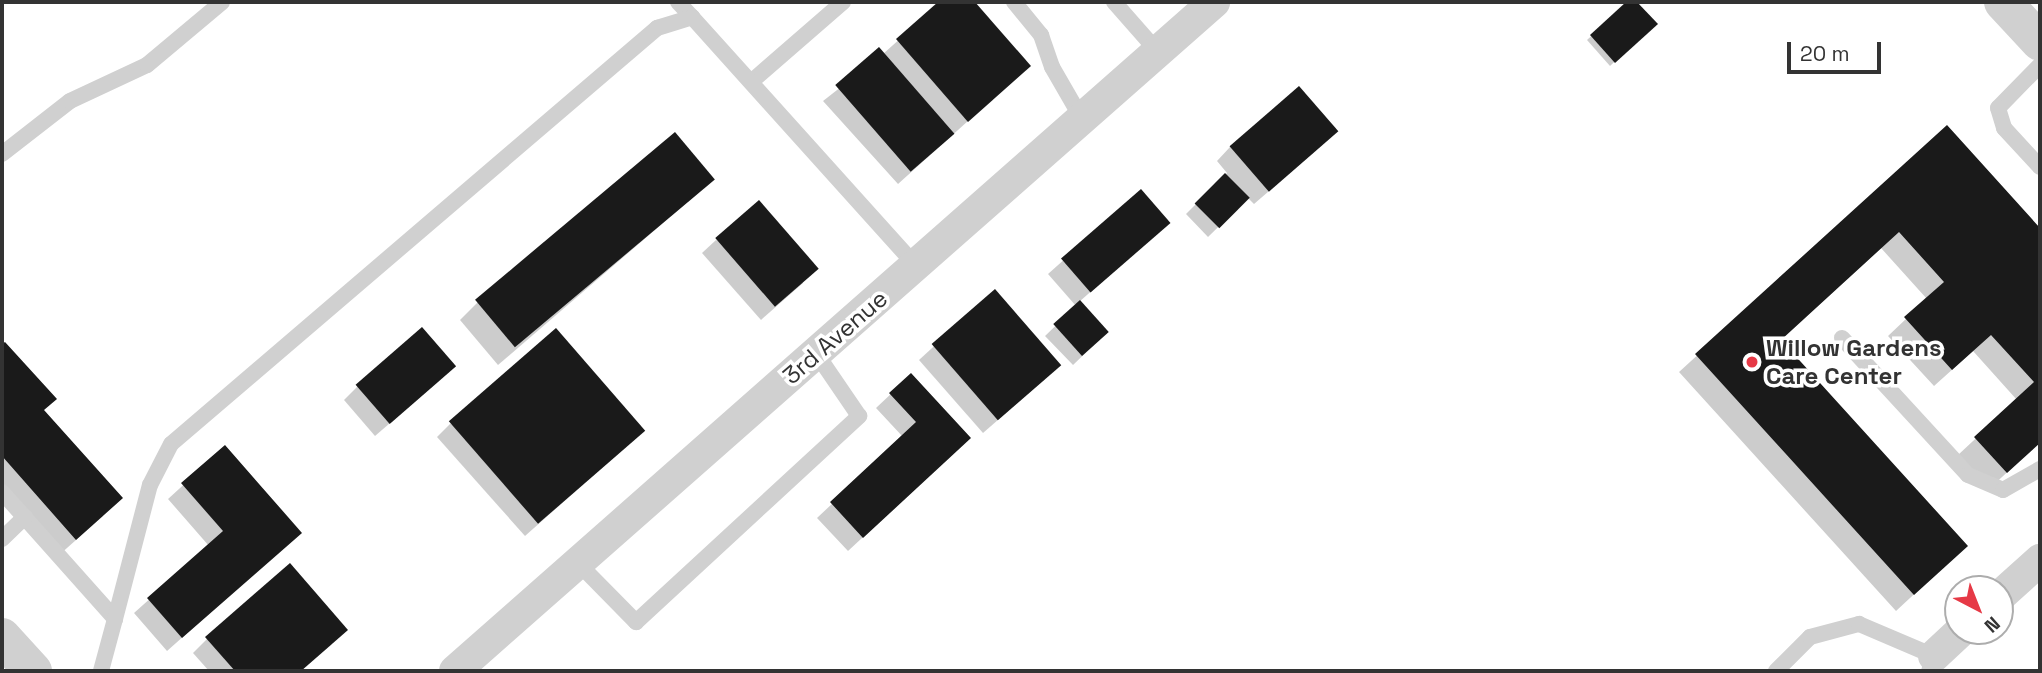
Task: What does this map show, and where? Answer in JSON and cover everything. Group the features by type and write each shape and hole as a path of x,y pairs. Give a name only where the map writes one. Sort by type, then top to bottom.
{"street":[{"name":"3rd Avenue","path":"455,671 1214,2"},
{"path":"2003,2 2040,42"},
{"path":"2014,583 2040,560"},
{"path":"2,637 33,671"},
{"path":"1932,664 1949,645"}],"lane":[{"path":"2,154 71,101 147,65 222,2"},
{"path":"678,2 915,265"},
{"path":"751,82 843,2"},
{"path":"1014,2 1041,35 1052,67 1082,119"},
{"path":"1114,2 1158,52"},
{"path":"102,671 150,485 171,444 657,28 691,16"},
{"path":"2040,65 1998,108 2004,128 2040,167"},
{"path":"1842,338 1968,475 2003,490 2040,469"},
{"path":"578,563 636,622 859,416 816,353"},
{"path":"2,492 115,619"},
{"path":"2,539 25,517"},
{"path":"1776,671 1810,637 1859,624 1932,664"}],"building":[{"path":"938,2 975,2 1031,66 968,122 896,39"},
{"path":"1626,2 1637,2 1658,24 1615,63 1590,35"},
{"path":"879,47 954,134 911,172 835,85"},
{"path":"1299,86 1338,131 1269,192 1230,146"},
{"name":"Willow Gardens Care Center","path":"1947,125 2040,228 2040,443 2007,473 1974,437 2034,382 1991,335 1952,370 1904,317 1944,282 1899,232 1781,340 1968,546 1914,595 1695,354"},
{"path":"675,132 715,179 515,347 475,300"},
{"path":"1225,173 1250,198 1219,228 1195,203"},
{"path":"1141,189 1171,223 1091,293 1061,259"},
{"path":"759,200 819,269 775,307 715,238"},
{"path":"995,289 1061,365 998,420 932,344"},
{"path":"1080,300 1109,332 1082,356 1053,324"},
{"path":"422,327 456,366 390,424 356,385"},
{"path":"556,328 645,431 538,524 449,421"},
{"path":"5,342 57,399 44,410 123,498 76,540 2,456 2,344"},
{"path":"911,373 971,438 863,538 830,502 916,422 889,393"},
{"path":"225,445 302,533 182,638 147,598 223,531 181,483"},
{"path":"290,563 348,630 301,671 235,671 205,637"}],"place":[{"name":"Willow Gardens Care Center","path":"1752,362"}]}
